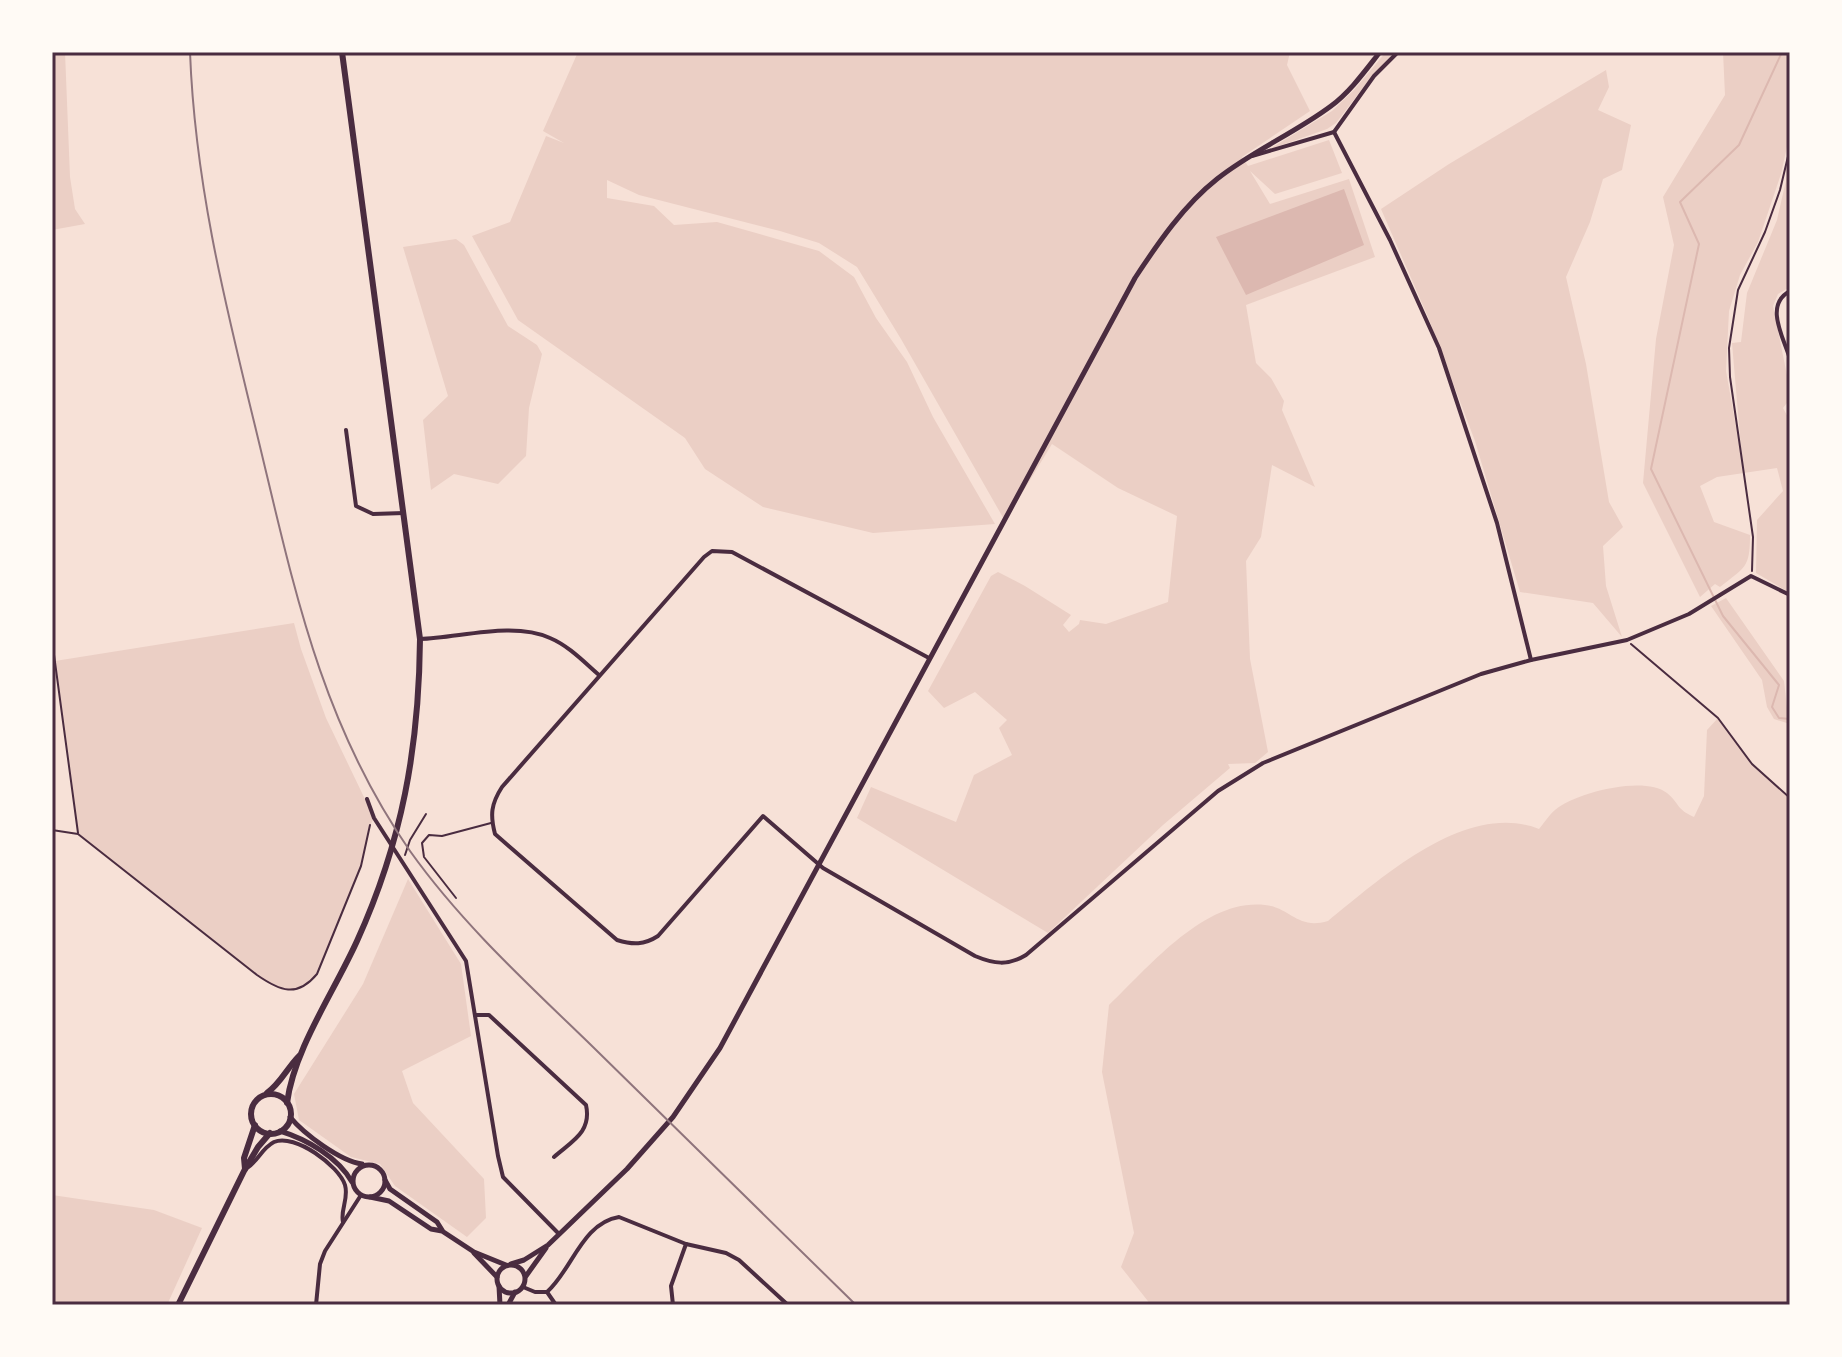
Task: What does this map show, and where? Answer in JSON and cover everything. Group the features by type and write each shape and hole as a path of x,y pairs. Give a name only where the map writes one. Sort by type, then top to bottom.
{"main road":[{"path":"342,52 420,639 419,703 415,744 398,832 385,873 356,943 301,1054 287,1103 290,1117 307,1133 345,1159 380,1169 390,1189 437,1222 442,1231"},
{"path":"508,1305 515,1292 523,1287 525,1276 548,1245 673,1117 736,1021 817,863 1135,278 1164,236 1217,179 1332,105 1380,52"},
{"path":"245,1169 244,1158 255,1125 252,1108 278,1085 289,1066 301,1054"},
{"path":"264,1095 277,1095 287,1103"},
{"path":"280,1131 290,1117"},
{"path":"255,1125 270,1133"},
{"path":"178,1305 245,1169 270,1133 280,1131 294,1135 345,1169 361,1195 389,1201 431,1229 442,1231 474,1252 518,1266 525,1276"},
{"path":"352,1182 355,1171 367,1165"},
{"path":"370,1197 382,1190 385,1180"},
{"path":"497,1277 508,1265 524,1260 548,1245"},
{"path":"474,1252 497,1277 500,1305"},
{"path":"499,1286 506,1292 515,1292"}],"street":[{"path":"1250,157 1334,132 1374,76 1398,52"},
{"path":"1334,132 1390,240 1439,348 1497,523 1531,660"},
{"path":"1790,291 1779,297 1776,307 1790,359"},
{"path":"346,430 356,506 373,514 404,513"},
{"path":"929,658 732,552 712,551 502,787 491,813 495,834 617,940 630,944 649,942 658,936 763,816 817,863 975,956 991,963 1004,964 1017,960 1218,791 1263,763 1481,674 1627,640 1689,614 1751,576 1790,595"},
{"path":"420,639 533,633 563,645 599,675"},
{"path":"367,799 374,818 466,961 503,1177 559,1234"},
{"path":"475,1015 489,1015 586,1105 589,1119 584,1130 554,1157"},
{"path":"245,1169 274,1143 288,1140 305,1147 332,1166 346,1186 341,1214 343,1222"},
{"path":"316,1305 320,1264 325,1251 361,1195"},
{"path":"547,1292 583,1243 610,1218 626,1219 686,1244 726,1253 739,1260 788,1305"},
{"path":"673,1305 671,1286 686,1244"},
{"path":"523,1287 535,1292 547,1292"},
{"path":"547,1292 556,1305"}],"lane":[{"path":"456,898 424,857 422,843 429,835 442,836 492,823"}],"path":[{"path":"1751,576 1753,537 1730,377 1729,348 1738,290 1765,232 1790,148"},
{"path":"52,640 78,834"},
{"path":"1627,640 1718,718 1752,764 1790,798"},
{"path":"405,855 426,814"},
{"path":"52,830 78,834 273,986 299,989 317,974 361,866 374,818"}],"shaded area":[{"path":"52,52 65,52 70,177 75,209 85,224 52,230"},
{"path":"578,52 1290,52 1287,65 1310,111 1242,157 1248,166 1329,140 1342,173 1275,194 1250,171 1270,204 1349,179 1375,257 1246,305 1256,363 1271,378 1284,401 1282,410 1315,487 1272,465 1261,537 1246,561 1250,659 1268,752 1255,763 1228,764 1230,768 1163,825 1048,933 857,818 871,787 956,822 974,775 1012,755 999,728 1007,720 975,692 944,708 928,691 991,576 998,572 1071,615 1063,625 1069,632 1080,620 1106,624 1168,602 1177,516 1118,488 1052,444 1005,521 857,267 819,243 639,195 607,180 607,198 654,206 674,225 717,222 819,251 854,277 876,318 907,362 933,417 995,524 873,533 763,507 705,469 685,438 518,320 472,236 510,222 546,136 564,143 543,131"},
{"path":"1386,52 1394,52 1336,123 1268,150 1332,111"},
{"path":"1723,52 1790,52 1790,133 1781,174 1758,242 1740,275 1729,311 1726,371 1742,460 1732,343 1741,342 1747,293 1777,220 1790,163 1790,287 1778,294 1773,306 1790,390 1790,399 1783,408 1790,421 1790,593 1756,573 1757,520 1783,491 1777,468 1717,477 1700,486 1714,522 1750,535 1749,554 1744,566 1720,587 1715,584 1700,597 1643,483 1656,339 1674,245 1663,197 1725,95"},
{"path":"1606,70 1609,87 1598,110 1631,125 1622,170 1603,179 1590,222 1566,277 1586,364 1609,502 1623,527 1603,546 1606,586 1622,637 1593,603 1520,592 1475,441 1428,317 1381,209 1449,164"},
{"path":"1344,189 1364,245 1246,295 1216,237"},
{"path":"456,239 464,245 508,326 537,345 542,354 529,408 526,456 498,484 454,474 431,490 423,420 448,396 403,247"},
{"path":"1726,598 1784,681 1787,708 1790,706 1790,724 1774,719 1767,707 1762,680 1711,606"},
{"path":"294,623 326,718 374,818 361,866 317,974 302,987 288,990 257,975 78,834 55,661"},
{"path":"1718,718 1752,764 1790,798 1790,1305 1151,1305 1121,1267 1134,1233 1102,1072 1109,1005 1180,938 1221,912 1243,906 1265,905 1301,921 1328,921 1398,866 1454,834 1483,825 1511,823 1539,829 1553,812 1565,804 1593,792 1627,786 1656,788 1667,793 1681,809 1694,817 1704,796 1707,730"},
{"path":"408,879 461,964 471,1036 402,1071 413,1103 484,1179 486,1218 467,1237 395,1186 380,1164 351,1157 299,1120 294,1094 363,984"},
{"path":"52,1195 154,1210 202,1228 167,1305 52,1305"}],"waterway":[{"path":"1782,52 1739,145 1680,202 1699,244 1651,469 1723,616 1779,685 1772,707 1779,718 1790,719"}],"railway":[{"path":"190,52 198,149 213,243 283,541 331,700 379,802 410,851 451,904 520,976 856,1305"}]}
